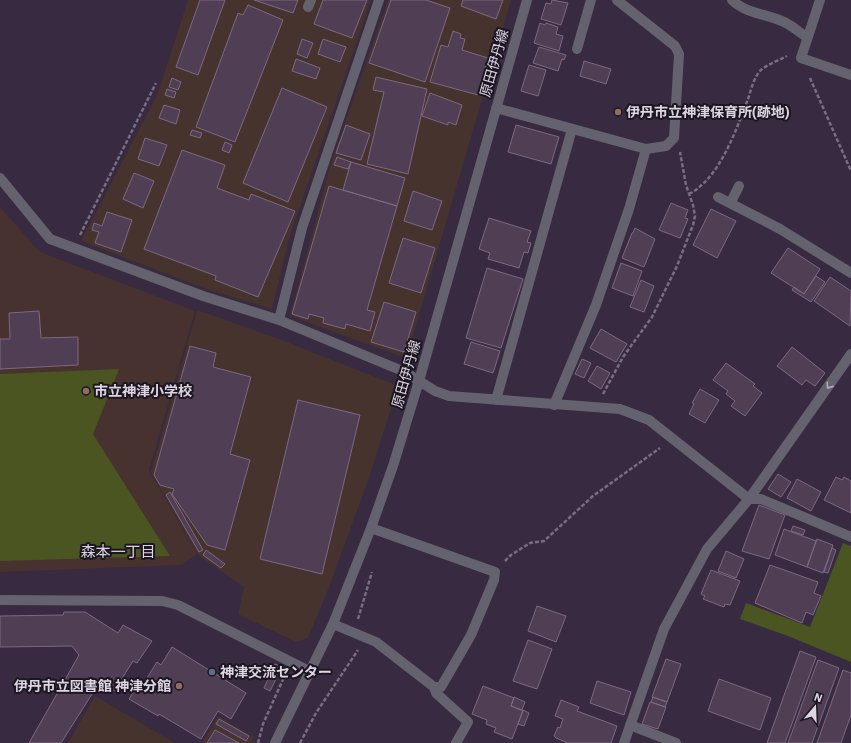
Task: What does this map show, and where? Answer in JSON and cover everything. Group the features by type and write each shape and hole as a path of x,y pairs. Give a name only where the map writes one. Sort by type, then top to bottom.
{"street":[{"path":"279,320 302,228 379,0"},
{"name":"原田伊丹線","path":"275,743 311,672 333,624 371,528 419,381 527,0"},
{"path":"577,49 591,0"},
{"path":"496,108 646,150 666,146 674,138 679,54 676,46 617,0"},
{"path":"732,0 737,5 748,10 786,23 807,37"},
{"path":"820,0 807,37 803,58 851,75"},
{"path":"496,400 572,129"},
{"path":"554,405 596,305 629,209 646,150"},
{"path":"0,178 50,238 204,296 279,320 405,372 435,391 449,396 620,409 649,420 674,438 749,499 761,498 851,537"},
{"path":"731,202 739,186"},
{"path":"718,197 731,202 780,229 851,273"},
{"path":"624,743 664,629 707,549 749,499 851,354"},
{"path":"371,528 495,572 471,634 441,686 434,687"},
{"path":"0,600 166,602 178,605 311,672"},
{"path":"333,624 376,642 434,687 436,693 468,722 456,743"},
{"path":"630,725 676,743"}],"path":[{"path":"689,194 708,180 722,158 734,137 756,78 762,70 789,55 803,58 804,64 851,170"},
{"path":"74,248 156,83"},
{"path":"597,407 623,357 652,317 678,266 695,216 694,205 689,194 681,153 669,143"},
{"path":"495,572 511,554 530,543 544,542 593,496 674,438"},
{"path":"300,743 316,713 358,650 358,614 372,570"},
{"path":"258,743 263,724 288,670"}],"shaded area":[{"path":"188,0 371,0 289,239 272,309 209,290 81,241 158,93"},
{"path":"388,0 511,0 407,356 400,356 290,316 331,163"},
{"name":"市立神津小学校","path":"0,207 40,252 195,311 149,470 197,554 182,565 0,572"},
{"path":"197,310 279,339 398,386 370,475 329,587 308,638 296,642 238,614 244,587 198,555 151,472"},
{"path":"95,696 175,743 68,743"},
{"path":"218,716 254,737 252,743 202,743"}],"green space":[{"path":"119,369 93,434 170,556 0,561 0,374"},
{"path":"843,543 851,546 851,662 788,636 740,619 746,603 810,627"}],"building":[{"path":"200,0 225,0 198,75 176,67"},
{"path":"254,0 298,0 293,13"},
{"path":"323,0 367,0 352,38 314,24"},
{"path":"391,0 426,0 450,8 425,82 369,63"},
{"path":"463,0 503,0 496,19 461,6"},
{"path":"552,0 568,3 561,25 541,19 546,3 551,4"},
{"path":"248,5 283,20 235,142 196,127 238,13 243,15"},
{"path":"540,23 545,25 546,23 558,27 556,34 563,36 559,51 534,43"},
{"path":"453,31 461,34 460,38 465,39 462,50 488,58 478,95 430,82 441,45 448,47"},
{"path":"302,39 313,43 307,58 297,54"},
{"path":"323,39 346,47 340,62 318,54"},
{"path":"539,47 566,55 564,60 562,59 558,71 533,63"},
{"path":"296,59 320,68 316,79 292,71"},
{"path":"584,61 611,69 606,84 580,76"},
{"path":"529,65 546,70 538,96 521,91"},
{"path":"376,77 427,89 408,174 367,164 384,92 373,90"},
{"path":"172,78 181,82 178,90 169,87"},
{"path":"282,88 327,107 288,202 243,183"},
{"path":"167,89 176,92 174,98 165,95"},
{"path":"430,93 462,105 456,125 448,122 448,125 422,116"},
{"path":"164,105 180,110 176,124 159,118"},
{"path":"346,125 370,134 361,160 336,153"},
{"path":"516,125 559,137 551,164 508,152"},
{"path":"192,130 202,133 200,138 190,135"},
{"path":"145,138 167,145 159,166 138,159"},
{"path":"225,142 232,145 229,153 222,150"},
{"path":"182,150 225,165 217,188 249,200 251,194 295,211 258,297 215,280 216,276 144,249"},
{"path":"337,157 351,162 348,169 334,165"},
{"path":"351,162 405,178 397,206 343,190"},
{"path":"134,173 154,181 143,208 123,199"},
{"path":"329,186 397,206 367,310 375,312 370,331 346,324 345,329 323,323 324,318 309,314 308,319 292,314"},
{"path":"413,191 442,201 432,230 404,221"},
{"path":"671,203 688,210 685,218 688,219 680,238 659,230"},
{"path":"711,209 736,221 717,258 693,245"},
{"path":"107,212 132,220 121,252 95,243 99,232 92,230 94,223 102,226"},
{"path":"489,218 531,231 527,242 531,243 528,253 524,252 519,268 488,259 490,253 479,249"},
{"path":"635,228 655,239 644,267 622,258"},
{"path":"403,238 435,248 421,293 389,283"},
{"path":"788,248 820,269 804,294 771,273"},
{"path":"621,263 642,271 633,296 612,288"},
{"path":"487,268 523,279 501,348 466,338"},
{"path":"816,276 825,282 811,302 792,290 794,287 804,294"},
{"path":"830,277 851,291 850,326 814,301"},
{"path":"641,280 654,286 644,312 630,307"},
{"path":"384,302 416,312 404,352 371,342"},
{"path":"39,311 41,338 78,337 78,365 0,369 0,339 10,339 9,313"},
{"path":"601,329 627,344 616,362 590,348"},
{"path":"471,342 500,351 493,373 464,364"},
{"path":"190,346 216,353 213,367 251,377 230,454 250,460 225,550 207,545 172,494 174,489 160,485 154,475"},
{"path":"792,347 825,373 815,386 806,380 802,385 777,366"},
{"path":"582,359 591,363 584,378 575,374"},
{"path":"726,363 755,384 753,386 762,393 745,416 731,406 735,401 726,394 728,391 713,380"},
{"path":"597,366 610,373 601,389 588,381"},
{"path":"700,389 719,400 705,423 689,414 694,404 692,403"},
{"path":"298,400 360,415 322,574 260,559"},
{"path":"778,474 791,482 781,497 768,489"},
{"path":"836,477 842,480 844,477 851,481 851,513 824,500"},
{"path":"797,479 821,492 811,511 787,498"},
{"path":"170,492 203,550 199,552 166,495"},
{"path":"759,505 785,515 769,559 742,551"},
{"path":"793,526 805,530 803,535 791,531"},
{"path":"784,529 816,541 807,567 775,555"},
{"path":"817,539 833,545 823,573 807,567"},
{"path":"832,548 836,550 828,573 824,572"},
{"path":"206,550 225,564 221,568 203,555"},
{"path":"726,551 744,559 736,578 718,571"},
{"path":"770,565 818,582 814,593 821,596 813,615 806,612 802,623 755,603"},
{"path":"711,570 740,581 730,605 725,604 724,607 703,599 705,596 701,594"},
{"path":"537,606 566,616 556,642 528,631"},
{"path":"64,612 85,612 118,633 123,625 152,641 137,663 133,661 114,691 99,683 61,743 29,743 79,655 72,646 0,647 0,616 63,615"},
{"path":"528,640 552,649 537,689 513,681"},
{"path":"172,647 246,693 231,719 218,711 201,739 159,714 158,716 129,699 141,680 145,681 157,662 161,665"},
{"path":"800,651 816,657 785,743 767,743"},
{"path":"666,659 681,664 667,702 652,697"},
{"path":"818,660 839,668 812,743 788,743"},
{"path":"275,664 282,667 270,691 264,688"},
{"path":"843,670 851,673 851,715 841,743 817,743"},
{"path":"719,679 771,698 760,730 708,711"},
{"path":"597,681 631,692 624,715 590,703"},
{"path":"483,686 514,698 511,706 523,711 512,739 494,732 496,728 486,724 487,720 472,714"},
{"path":"514,697 525,702 522,710 511,706"},
{"path":"653,697 667,702 665,707 651,702"},
{"path":"561,700 579,707 577,711 617,726 611,743 568,743 556,738 554,736 558,727 560,728 563,719 555,716"},
{"path":"650,702 666,707 658,729 642,724"},
{"path":"523,710 529,713 524,726 518,724"},
{"path":"219,719 249,736 246,741 216,724"},
{"path":"215,730 239,743 207,743"}],"place":[{"name":"伊丹市立神津保育所(跡地)","path":"618,112"},
{"name":"市立神津小学校","path":"86,391"},
{"name":"神津交流センター","path":"212,672"},
{"name":"伊丹市立図書館 神津分館","path":"179,686"}],"district":[{"name":"森本一丁目","path":"118,552"}]}
